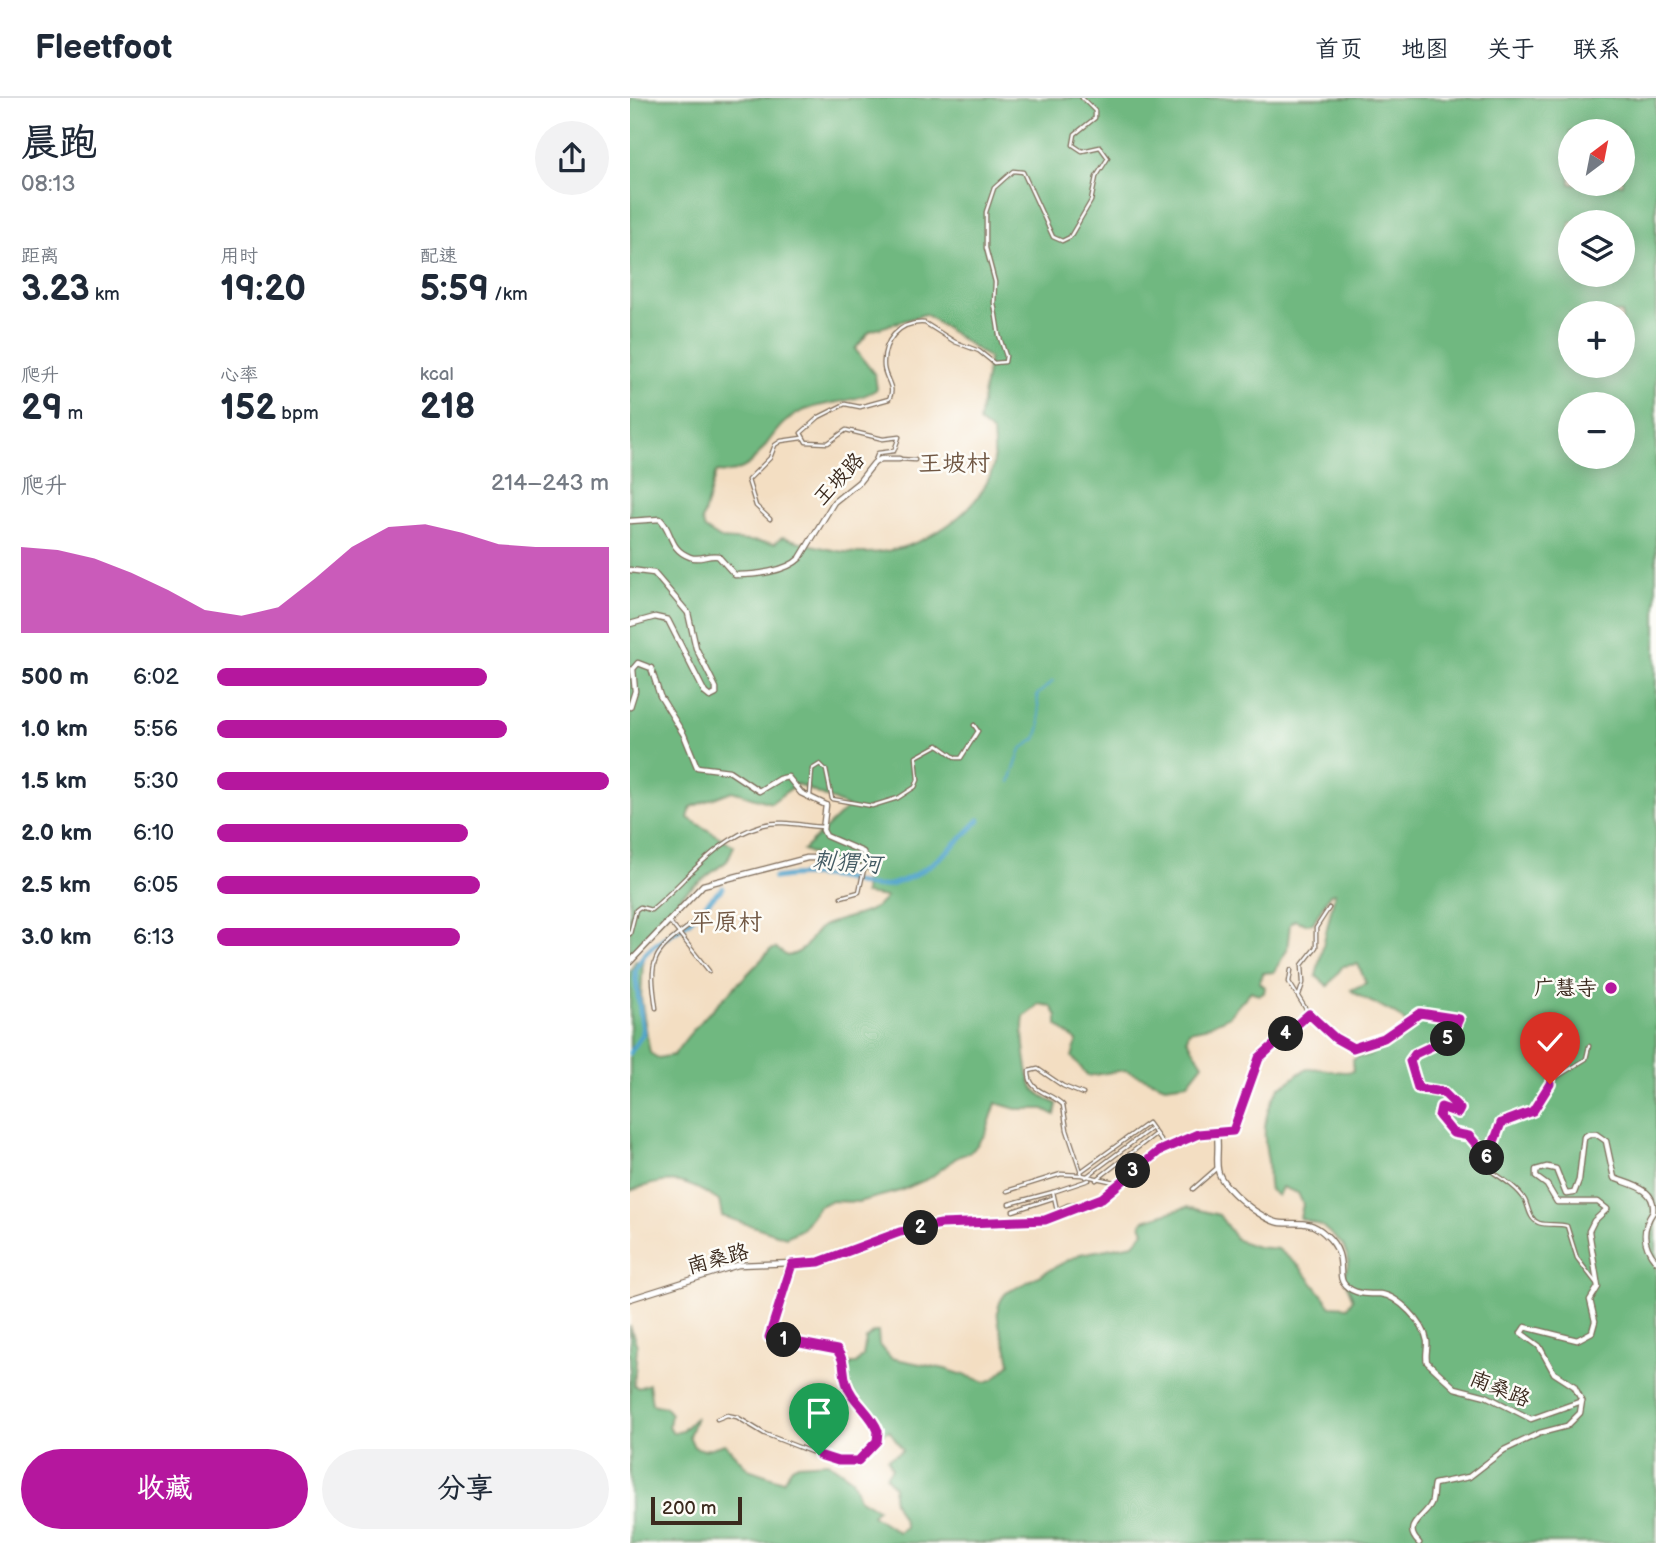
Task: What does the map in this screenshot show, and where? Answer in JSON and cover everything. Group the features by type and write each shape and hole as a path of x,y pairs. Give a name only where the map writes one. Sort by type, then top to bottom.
{"street":[{"path":"874,463 878,453 894,451 899,437 883,439 849,430 826,443 806,442 801,433 807,425 845,404 860,407 889,399 892,391 884,364 888,341 904,326 925,323 955,342 979,351 994,363 1004,362 1006,356 994,305 995,282 986,248 986,210 990,194 1013,171 1023,172 1053,237 1062,241 1070,237 1093,198 1095,180 1108,158 1100,146 1082,151 1073,145 1074,134 1091,124 1096,115 1082,98"},
{"path":"770,519 756,506 748,480 770,458 775,445 781,441 802,438"},
{"name":"王坡路","path":"630,520 660,519 669,540 682,553 697,558 718,556 735,575 776,569 793,564 800,558 830,506 859,482 874,463 881,459 915,460"},
{"path":"630,570 654,573 687,610 696,648 716,688 716,694 709,696 704,692 668,620 655,617 630,624"},
{"path":"630,707 635,691 633,669 638,663 645,663 653,670 660,695 684,735 697,767 729,771 759,791 779,779 788,778 801,793 827,807 823,827 828,838 865,853 868,861 866,867 823,858 807,859 716,880 694,892 630,962"},
{"path":"810,796 812,769 820,764 827,770 830,795 836,801 872,806 898,798 915,787 918,780 916,757 938,745 956,758 961,758 975,739 978,731 975,725"},
{"path":"630,934 636,910 640,907 651,910 674,891 686,873 714,855 724,843 742,833 765,824 823,827"},
{"path":"841,897 855,895 860,890 864,869"},
{"path":"1329,908 1316,928 1316,947 1301,967 1303,983 1299,1001 1335,1038 1353,1048 1384,1038 1420,1013 1459,1019 1451,1037 1415,1054 1410,1061 1418,1088 1443,1092 1460,1109 1458,1113 1441,1107 1439,1116 1453,1133 1469,1136 1488,1158 1491,1171 1506,1180 1514,1192 1523,1197 1532,1218 1540,1223 1567,1226 1577,1258 1596,1283"},
{"path":"668,920 709,971"},
{"path":"656,1008 651,975 658,953 692,924"},
{"path":"1291,970 1289,982 1299,995"},
{"path":"1193,1189 1217,1168 1220,1152 1217,1134 1237,1128 1240,1109 1259,1058 1309,1014"},
{"path":"1488,1158 1501,1123 1533,1111 1557,1077 1586,1059 1589,1046"},
{"path":"1083,1094 1063,1086 1038,1069 1029,1071 1034,1087 1063,1105 1067,1130 1083,1175"},
{"path":"1083,1175 1148,1123 1166,1149"},
{"path":"1083,1175 1150,1129"},
{"path":"1419,1543 1412,1527 1414,1521 1429,1507 1434,1484 1444,1479 1464,1479 1488,1460 1523,1441 1567,1426 1580,1413 1582,1401 1574,1386 1554,1373 1539,1346 1521,1333 1525,1327 1568,1340 1587,1336 1595,1327 1590,1305 1598,1287 1588,1231 1594,1221 1606,1213 1605,1204 1557,1202 1535,1173 1541,1167 1552,1167 1560,1175 1566,1194 1574,1194 1579,1180 1582,1143 1589,1133 1606,1141 1614,1178 1638,1186 1651,1198 1653,1212 1645,1222 1643,1231 1649,1251 1656,1261"},
{"name":"南桑路","path":"630,1299 738,1265 819,1262 900,1232 950,1224 1039,1221 1102,1198 1166,1149 1198,1134 1217,1134"},
{"path":"1009,1204 1094,1180 1154,1135"},
{"name":"南桑路","path":"1217,1168 1231,1193 1268,1218 1282,1223 1314,1224 1341,1252 1341,1280 1345,1285 1363,1294 1385,1294 1402,1304 1426,1338 1427,1362 1455,1388 1486,1396 1531,1419 1582,1401"},
{"path":"1007,1191 1061,1174 1083,1175 1094,1180 1119,1183"},
{"path":"1052,1192 1057,1210 1068,1205 1082,1206"},
{"path":"1013,1211 1054,1198"},
{"path":"717,1419 727,1415 737,1417 765,1434 838,1461 858,1461 877,1441 876,1424 845,1382 845,1361 837,1350 769,1337 792,1264"}],"green space":[{"path":"630,98 1656,98 1656,1543 630,1543 630,1326 637,1346 634,1385 638,1388 649,1384 652,1404 665,1407 671,1414 669,1426 673,1433 682,1431 696,1417 689,1436 694,1447 704,1450 725,1444 748,1469 783,1481 792,1467 798,1464 828,1462 852,1479 859,1498 877,1509 872,1515 898,1532 905,1527 904,1522 893,1498 894,1487 886,1476 892,1468 888,1459 903,1450 889,1430 884,1433 853,1392 848,1380 850,1364 856,1364 863,1356 866,1339 874,1332 878,1332 879,1344 891,1358 945,1369 986,1382 994,1379 1010,1364 998,1319 1000,1301 1006,1293 1080,1254 1134,1244 1144,1231 1141,1224 1144,1220 1187,1207 1219,1215 1237,1240 1257,1247 1278,1249 1300,1267 1331,1306 1348,1307 1353,1299 1344,1277 1349,1261 1343,1245 1322,1226 1300,1218 1303,1204 1298,1193 1282,1187 1278,1196 1270,1190 1266,1120 1280,1087 1301,1072 1314,1068 1353,1071 1352,1061 1357,1057 1369,1056 1408,1027 1397,1015 1351,990 1366,983 1358,964 1343,966 1328,986 1316,976 1335,893 1330,894 1313,923 1294,920 1290,924 1287,950 1274,972 1263,973 1259,982 1265,987 1264,993 1258,995 1251,991 1228,1017 1204,1028 1189,1031 1187,1039 1203,1064 1188,1083 1165,1086 1125,1070 1088,1076 1072,1057 1077,1041 1057,1025 1057,1016 1051,1006 1039,1004 1024,1017 1025,1054 1031,1084 1039,1094 1057,1104 1055,1115 1044,1109 1016,1109 996,1103 986,1133 973,1150 956,1158 930,1178 900,1191 858,1202 830,1201 819,1206 802,1229 786,1237 722,1216 719,1201 686,1184 656,1183 630,1191 630,972 636,960 643,960 641,998 650,1053 658,1058 674,1055 695,1027 770,950 776,948 787,956 795,954 805,947 823,926 866,912 886,897 864,894 865,875 803,850 848,807 797,784 771,803 732,791 691,807 688,818 734,846 727,861 683,894 630,955","holes":["925,314 989,358 979,422 993,433 993,466 981,492 970,506 939,531 922,540 904,547 867,553 835,550 782,537 775,543 721,539 705,529 702,521 716,472 731,472 753,461 784,423 795,415 815,407 858,398 877,389 875,375 855,349 870,331"]}],"waterway":[{"path":"1010,782 1021,749 1036,739 1040,726 1037,695 1053,681"},
{"name":"刺猬河","path":"774,878 827,877 870,886 901,882 944,854 979,820"},
{"name":"刺猬河","path":"630,1053 643,1033 635,972 639,963 656,943 687,923 723,888"}],"place":[{"name":"广慧寺","path":"1611,988"}],"district":[{"name":"王坡村","path":"954,463"},
{"name":"平原村","path":"726,922"}],"route":[{"path":"819,1455 838,1461 858,1461 877,1441 878,1431 876,1424 845,1382 845,1361 837,1350 769,1337 792,1264 819,1262 900,1232 941,1224 1045,1220 1102,1198 1159,1151 1198,1134 1218,1134 1237,1128 1240,1109 1259,1058 1309,1014 1335,1038 1353,1048 1360,1048 1384,1038 1420,1013 1459,1019 1451,1037 1412,1057 1410,1061 1413,1078 1422,1091 1443,1092 1450,1096 1460,1111 1458,1113 1444,1106 1438,1111 1439,1116 1453,1133 1469,1136 1488,1158 1501,1123 1533,1111 1550,1084"}]}
